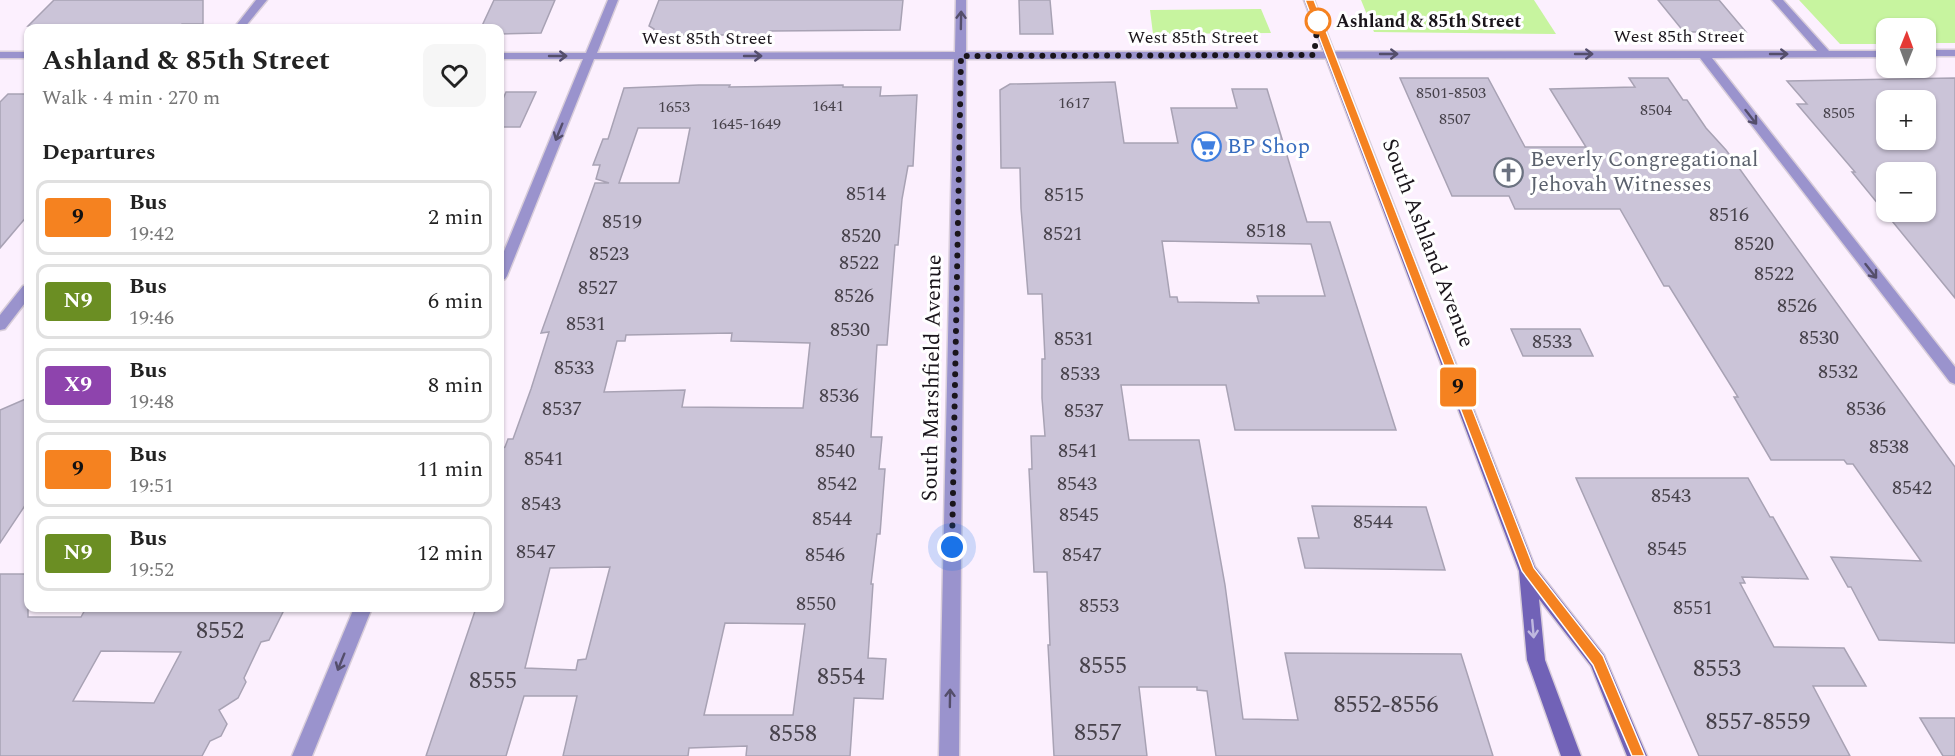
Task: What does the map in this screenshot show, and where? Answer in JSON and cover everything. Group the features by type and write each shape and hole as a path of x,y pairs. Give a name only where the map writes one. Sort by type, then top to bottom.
{"main road":[{"name":"South Ashland Avenue","path":"1310,0 1528,571 1536,660 1571,756"},
{"name":"South Ashland Avenue","path":"1528,571 1598,660 1637,756"}],"street":[{"path":"242,24 262,0"},
{"path":"504,266 613,0"},
{"name":"South Marshfield Avenue","path":"949,756 961,0"},
{"path":"1777,0 1826,54"},
{"path":"1936,53 1955,53"},
{"path":"1702,54 1955,378"},
{"name":"West 85th Street","path":"504,56 1876,54"},
{"path":"0,55 24,55"},
{"path":"0,325 24,295"},
{"path":"302,756 361,612"}],"green space":[{"path":"1361,0 1534,0 1556,34 1374,32"},
{"path":"1799,0 1955,0 1955,43 1936,43 1936,18 1876,18 1876,44 1840,44"},
{"path":"1261,9 1271,33 1153,34 1150,10"}],"building":[{"path":"54,0 203,0 203,24 30,24"},
{"path":"494,0 555,0 541,33 504,34 504,24 483,24"},
{"path":"659,0 903,0 900,30 770,31 768,35 653,35 654,29 649,26"},
{"path":"1019,0 1050,0 1053,34 1020,34"},
{"path":"1658,0 1719,0 1746,32 1684,32"},
{"path":"1400,78 1488,78 1525,147 1586,147 1550,89 1635,87 1629,78 1668,78 1683,100 1687,100 1706,128 1726,150 1955,467 1955,643 1879,640 1851,587 1848,587 1831,557 1921,561 1853,464 1847,464 1844,460 1771,460 1734,397 1738,397 1669,286 1664,286 1620,209 1515,209 1509,196 1452,196"},
{"path":"1955,78 1955,298 1893,222 1936,222 1936,162 1876,162 1876,201 1852,172 1855,172 1797,104 1807,104 1787,81"},
{"path":"1115,82 1124,143 1178,143 1171,108 1237,108 1232,89 1267,89 1307,222 1330,222 1396,430 1235,430 1226,385 1121,385 1129,440 1199,440 1225,585 1243,719 1298,720 1285,653 1461,654 1493,756 1216,756 1207,691 1197,690 1197,687 1139,687 1147,756 1054,756 1047,572 1034,572 1029,469 1032,469 1031,436 1045,436 1042,398 1042,359 1045,359 1042,294 1028,294 1020,168 1001,168 1000,90 1010,84","holes":["1162,241 1311,244 1325,296 1257,296 1259,303 1178,302 1177,297 1170,297"]},
{"path":"699,85 730,85 729,87 843,85 843,87 881,87 880,96 917,95 913,166 908,166 902,199 898,245 895,245 887,345 877,345 871,437 882,437 879,469 885,469 880,534 877,534 871,584 873,584 868,658 886,659 883,699 854,698 850,756 746,756 747,746 689,748 688,756 563,756 577,696 524,696 506,756 426,756 475,612 504,612 504,448 508,439 513,439 531,389 549,332 541,333 595,183 609,183 596,179 600,165 593,165 603,139 608,139 624,88","holes":["638,128 690,128 679,183 619,183","732,333 731,341 810,343 803,408 682,407 685,390 604,392 617,341 625,341 626,335","610,567 586,659 578,660 576,670 525,668 550,568","725,623 805,624 793,715 704,715"]},
{"path":"506,92 536,92 520,127 504,127"},
{"path":"8,94 24,94 24,220 0,248 0,102"},
{"path":"1511,329 1580,329 1593,356 1523,356"},
{"path":"24,400 24,507 0,543 0,410"},
{"path":"1576,478 1748,478 1808,579 1742,577 1745,583 1740,583 1774,647 1844,648 1866,686 1813,686 1850,756 1699,756"},
{"path":"1312,506 1426,507 1445,570 1305,568 1298,538 1319,538"},
{"path":"0,574 24,574 24,612 28,612 28,617 81,617 84,612 283,612 269,640 261,642 244,678 246,682 238,698 219,710 227,724 221,736 210,741 202,756 0,756","holes":["101,651 181,652 154,703 73,701"]},
{"path":"1920,718 1955,718 1955,756 1943,756"}],"bus line":[{"name":"9","path":"1309,0 1528,571 1598,660 1637,756"}],"place":[{"name":"Ashland & 85th Street","path":"1318,21"},
{"name":"BP Shop","path":"1206,146"},
{"name":"Beverly Congregational Jehovah Witnesses","path":"1509,172"}],"route":[{"path":"952,547 961,56 1314,55 1318,21"}]}
